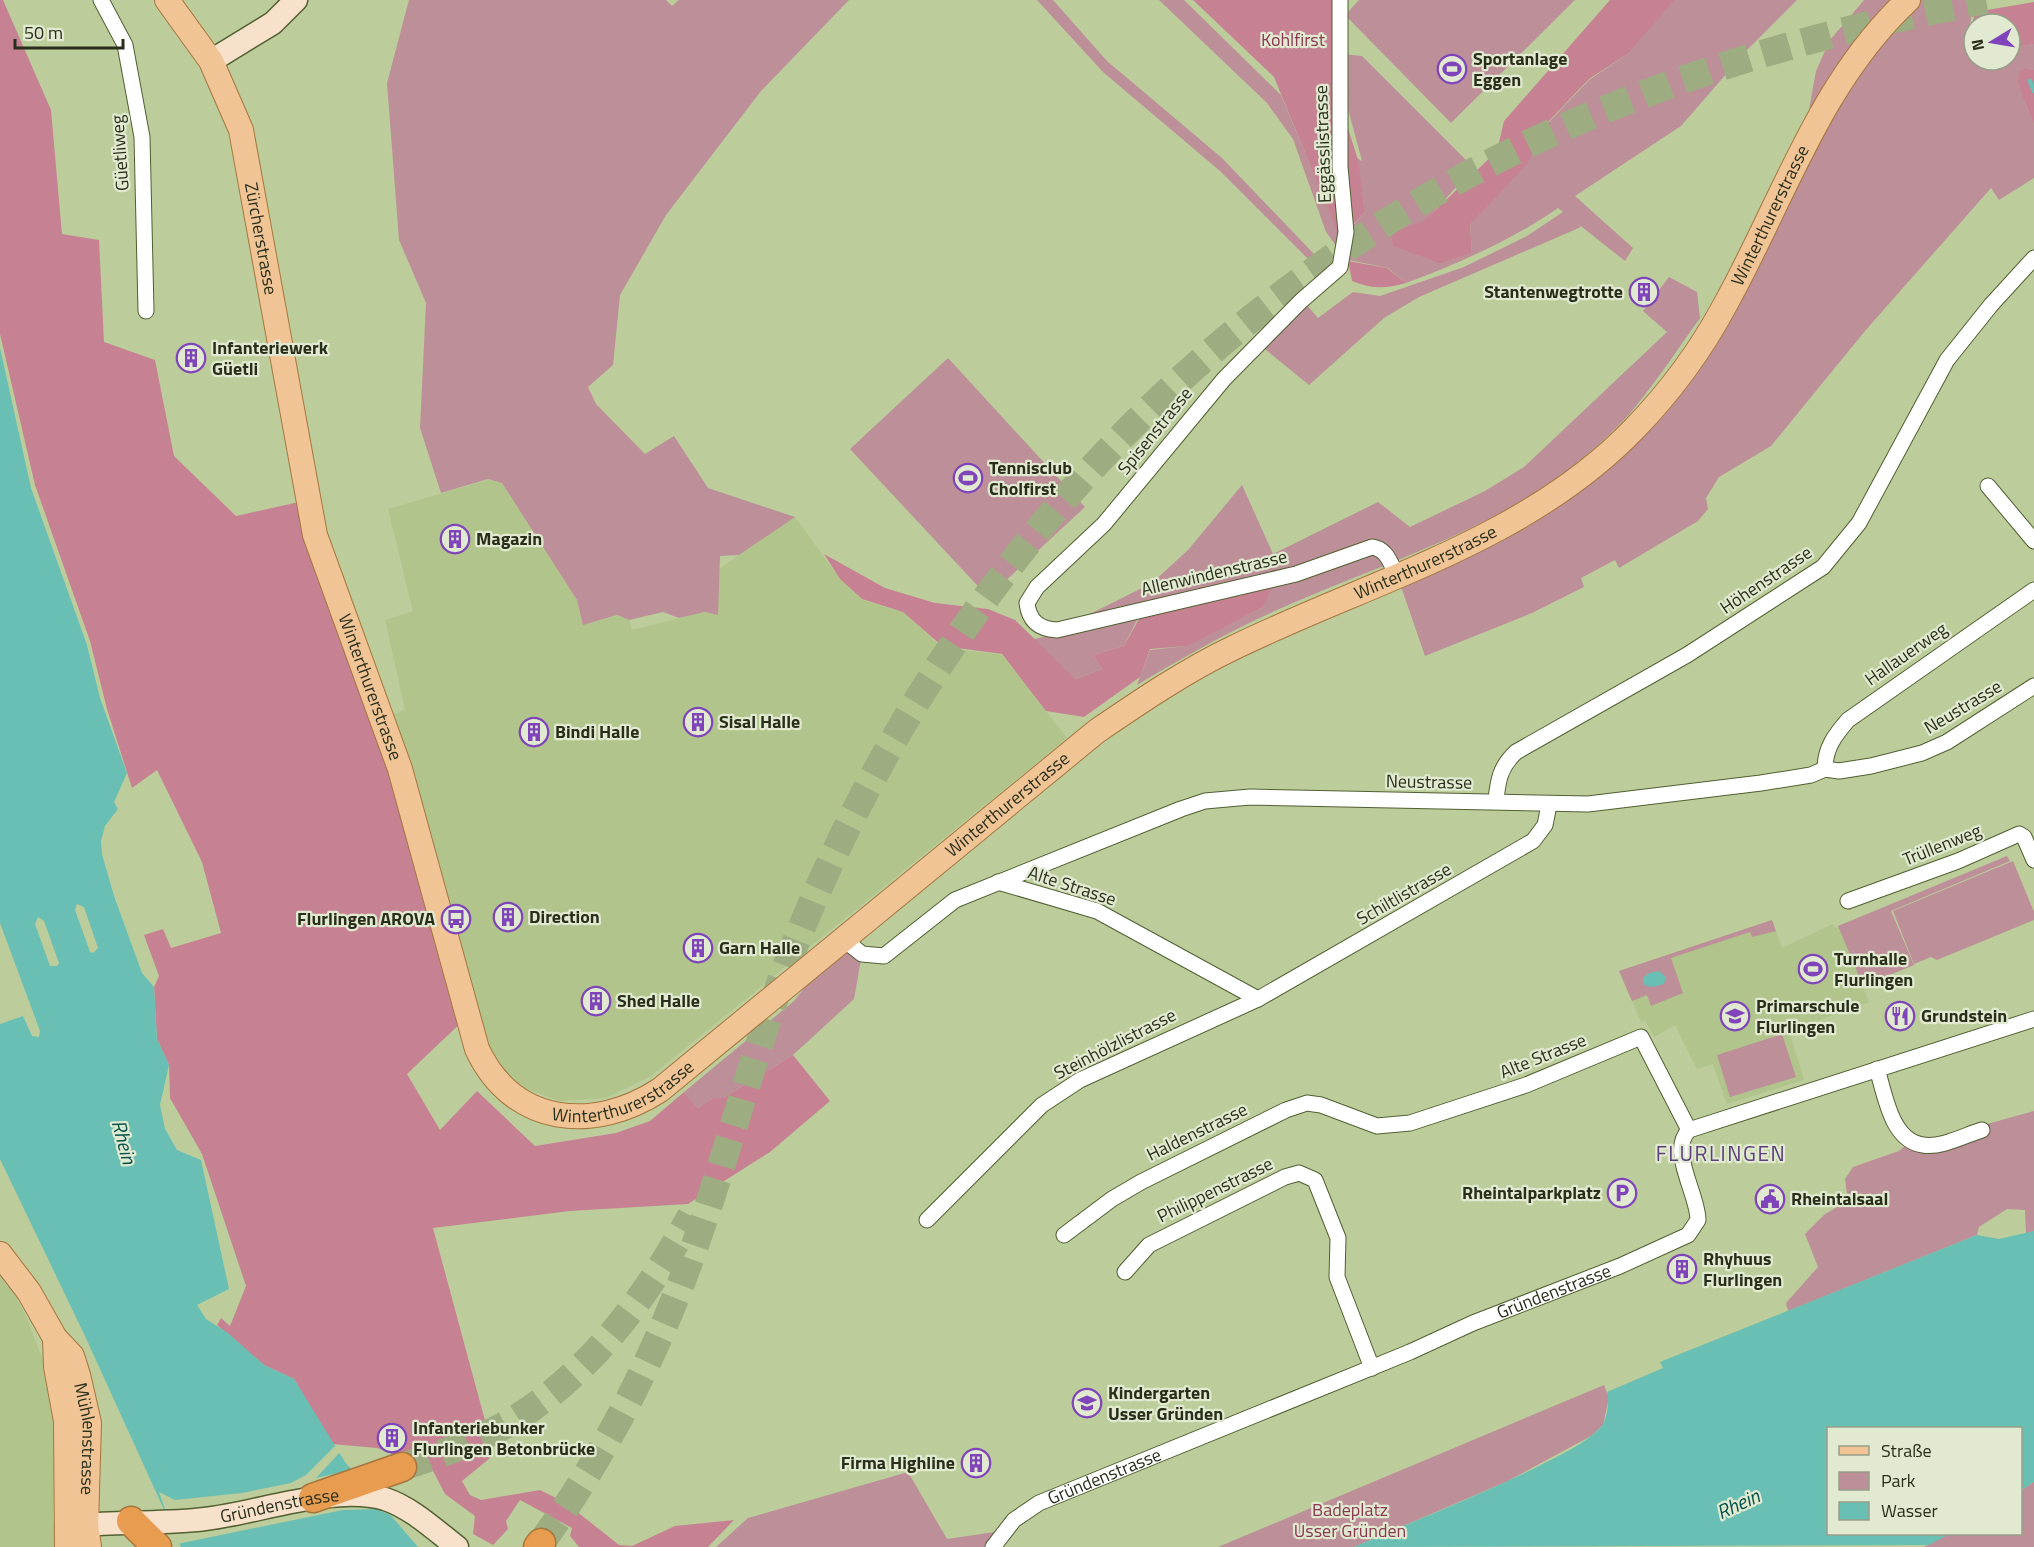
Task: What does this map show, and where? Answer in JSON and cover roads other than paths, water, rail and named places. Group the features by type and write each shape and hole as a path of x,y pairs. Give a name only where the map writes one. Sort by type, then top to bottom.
{"highway":[{"path":"313,1498 398,1468"},
{"path":"131,1521 159,1534"}],"main road":[{"name":"Zürcherstrasse","path":"167,0 211,61 231,104 247,152 307,495"},
{"name":"Winterthurerstrasse","path":"307,495 315,535 400,769 429,868 470,1029 484,1065 508,1092 543,1111 567,1116 601,1115 631,1107 668,1084 1097,731 1139,702 1230,649 1501,529 1527,514 1596,465 1665,396 1686,367 1726,305 1835,88 1878,30 1908,0"},
{"name":"Mühlenstrasse","path":"0,1254 29,1292 55,1338 72,1356 89,1423 77,1536"}],"street":[{"name":"Güetliweg","path":"100,0 125,45 142,137 146,311"},
{"path":"211,61 273,23 296,0"},
{"name":"Eggässlistrasse","path":"1326,279 1340,267 1346,232 1340,167 1340,0"},
{"name":"Höhenstrasse","path":"1496,800 1499,776 1504,763 1516,752 1687,655 1823,567 1859,523 1947,360 1991,305 2034,258"},
{"name":"Spisenstrasse","path":"1028,614 1027,603 1031,594 1104,524 1224,379 1326,279"},
{"path":"1988,486 2034,541"},
{"name":"Allenwindenstrasse","path":"1028,614 1034,622 1046,629 1057,630 1296,574 1371,548 1380,549 1386,554 1397,575"},
{"name":"Hallauerweg","path":"1825,769 1825,758 1830,743 1848,720 2034,590"},
{"name":"Neustrasse","path":"843,939 862,954 884,956 956,900 1205,801 1250,797 1452,802 1496,800 1508,804 1549,805 1627,801 1811,775 1825,769 1839,771 1871,766 1922,753 1947,741 2034,686"},
{"name":"Schiltlistrasse","path":"1258,999 1533,842 1545,825 1549,805"},
{"name":"Trüllenweg","path":"1848,900 1921,875 2019,834 2024,837 2034,860"},
{"name":"Alte Strasse","path":"998,882 1097,911 1258,999"},
{"name":"Steinhölzlistrasse","path":"927,1221 1027,1120 1061,1091 1186,1029 1258,999"},
{"path":"1689,1130 2034,1019"},
{"name":"Alte Strasse","path":"1358,1120 1377,1126 1410,1123 1526,1085 1641,1037 1689,1130"},
{"path":"1877,1069 1892,1117 1899,1131 1911,1142 1924,1146 1936,1144 1982,1130"},
{"name":"Haldenstrasse","path":"1064,1235 1112,1199 1141,1182 1286,1110 1306,1103 1321,1105 1358,1120"},
{"name":"Gründenstrasse","path":"993,1547 1014,1520 1039,1503 1372,1368 1473,1323 1620,1266 1688,1235 1698,1220 1681,1153 1682,1139 1689,1130"},
{"name":"Philippenstrasse","path":"1125,1272 1149,1245 1285,1177 1299,1173 1315,1179 1334,1223 1340,1252 1337,1277 1372,1368"},
{"name":"Gründenstrasse","path":"159,1534 231,1515 313,1498 368,1496 394,1503 418,1517 457,1547"},
{"path":"77,1536 131,1521"}],"water":[{"name":"Rhein","path":"0,348 31,488 87,645 100,698 127,773 114,802 118,809 105,826 101,841 102,854 114,896 142,973 154,987 157,1039 169,1065 160,1105 165,1129 177,1150 201,1160 229,1289 197,1305 206,1319 228,1333 264,1365 294,1379 345,1462 418,1547 181,1547 85,1336 0,1159 0,1024 23,1016 32,1036 39,1037 40,1031 0,923","holes":["77,904 84,907 98,948 93,953 90,952 75,910","38,917 44,921 59,963 57,966 50,966 35,924"]},
{"path":"1659,971 1666,977 1664,984 1652,987 1644,985 1643,978 1649,973"},
{"name":"Rhein","path":"2034,1231 2034,1482 2022,1489 2022,1427 1827,1427 1827,1535 1947,1535 1929,1545 1354,1547 1493,1488 1580,1444 1603,1424 1608,1405 1607,1392 1663,1368 1660,1362 1977,1235 1999,1239"}],"waterway":[{"path":"2030,81 2034,91"}],"tunnel":[{"path":"541,1543 582,1482 619,1419 666,1320 695,1245 791,954 848,825 916,703 993,588 1081,480 1178,382 1285,292 1400,214 1524,146 1635,97 1750,58 1868,25 1986,0"},
{"path":"402,1467 486,1435 541,1402 567,1380 615,1331 656,1275 691,1216"}],"place":[{"name":"Sportanlage Eggen","path":"1452,69"},
{"name":"Stantenwegtrotte","path":"1644,292"},
{"name":"Infanteriewerk Güetli","path":"191,358"},
{"name":"Tennisclub Cholfirst","path":"968,478"},
{"name":"Magazin","path":"455,539"},
{"name":"Sisal Halle","path":"698,722"},
{"name":"Bindi Halle","path":"534,732"},
{"name":"Direction","path":"508,917"},
{"name":"Flurlingen AROVA","path":"456,919"},
{"name":"Garn Halle","path":"698,948"},
{"name":"Turnhalle Flurlingen","path":"1813,969"},
{"name":"Shed Halle","path":"596,1001"},
{"name":"Primarschule Flurlingen","path":"1735,1016"},
{"name":"Grundstein","path":"1900,1016"},
{"name":"Rheintalparkplatz","path":"1622,1193"},
{"name":"Rheintalsaal","path":"1770,1199"},
{"name":"Rhyhuus Flurlingen","path":"1682,1269"},
{"name":"Kindergarten Usser Gründen","path":"1087,1403"},
{"name":"Infanteriebunker Flurlingen Betonbrücke","path":"392,1438"},
{"name":"Firma Highline","path":"976,1463"}],"district":[{"name":"FLURLINGEN","path":"1721,1154"}],"park label":[{"name":"Kohlfirst","path":"1293,40"},
{"name":"Badeplatz Usser Gründen","path":"1350,1520"}]}
